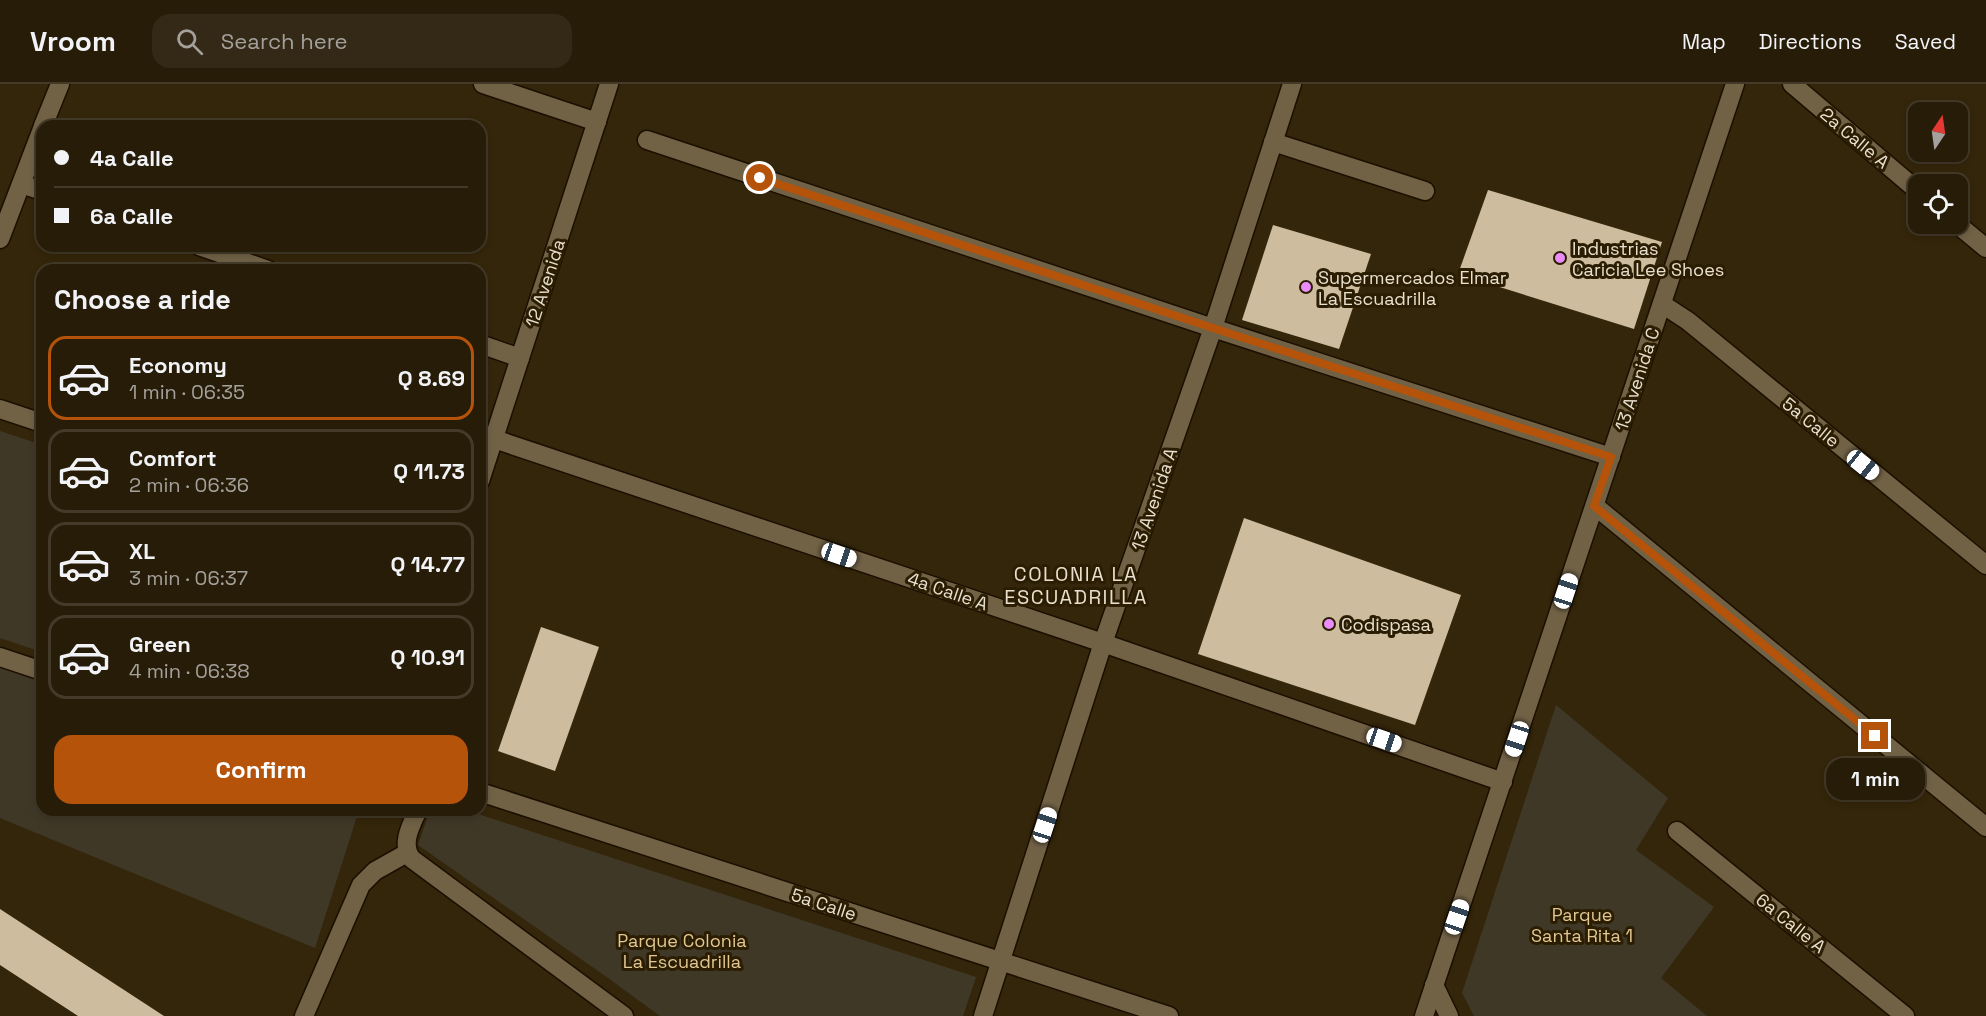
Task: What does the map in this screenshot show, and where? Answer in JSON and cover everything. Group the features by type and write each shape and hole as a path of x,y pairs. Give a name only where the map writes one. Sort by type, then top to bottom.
{"street":[{"path":"46,120 60,84"},
{"path":"483,84 597,122"},
{"name":"12 Avenida","path":"486,463 609,84"},
{"name":"13 Avenida A","path":"983,1016 1103,644 1213,328 1292,84"},
{"name":"13 Avenida C","path":"1424,1016 1735,84"},
{"name":"2a Calle A","path":"1792,84 1908,183"},
{"path":"647,140 1611,457"},
{"path":"1273,142 1425,191"},
{"path":"0,239 36,146"},
{"path":"21,184 36,189"},
{"path":"1968,233 1986,248"},
{"path":"216,252 251,264"},
{"name":"5a Calle","path":"1662,304 1688,321 1986,565"},
{"path":"486,346 520,358"},
{"path":"0,409 36,421"},
{"name":"4a Calle A","path":"494,439 1103,644 1503,782"},
{"path":"1594,506 1986,827"},
{"path":"0,657 36,669"},
{"name":"5a Calle","path":"486,794 1169,1016"},
{"path":"416,816 406,841 407,853 412,859 624,1016"},
{"name":"6a Calle A","path":"1677,831 1905,1016"},
{"path":"304,1016 360,885 375,871 407,853"},
{"path":"1434,985 1449,1016"}],"green space":[{"path":"0,431 36,443 36,650 0,638"},
{"path":"0,655 36,667 36,816 357,816 315,948 0,818"},
{"name":"Parque Santa Rita 1","path":"1556,705 1668,798 1636,850 1714,907 1661,978 1707,1016 1474,1016 1462,993"},
{"name":"Parque Colonia La Escuadrilla","path":"428,816 484,816 976,977 963,1016 660,1016 418,845"}],"building":[{"name":"Industrias Caricia Lee Shoes","path":"1488,190 1662,242 1634,329 1458,274"},
{"name":"Supermercados Elmar La Escuadrilla","path":"1273,225 1371,254 1339,349 1242,320"},
{"name":"Codispasa","path":"1244,518 1461,595 1415,725 1198,654"},
{"path":"541,627 599,647 555,771 498,751"},
{"path":"0,909 164,1016 78,1016 0,965"}],"place":[{"name":"Industrias Caricia Lee Shoes","path":"1560,258"},
{"name":"Supermercados Elmar La Escuadrilla","path":"1306,287"},
{"name":"Codispasa","path":"1329,624"}],"district":[{"name":"COLONIA LA ESCUADRILLA","path":"1076,586"}],"route":[{"path":"760,178 1611,457 1594,506 1875,736"}]}
